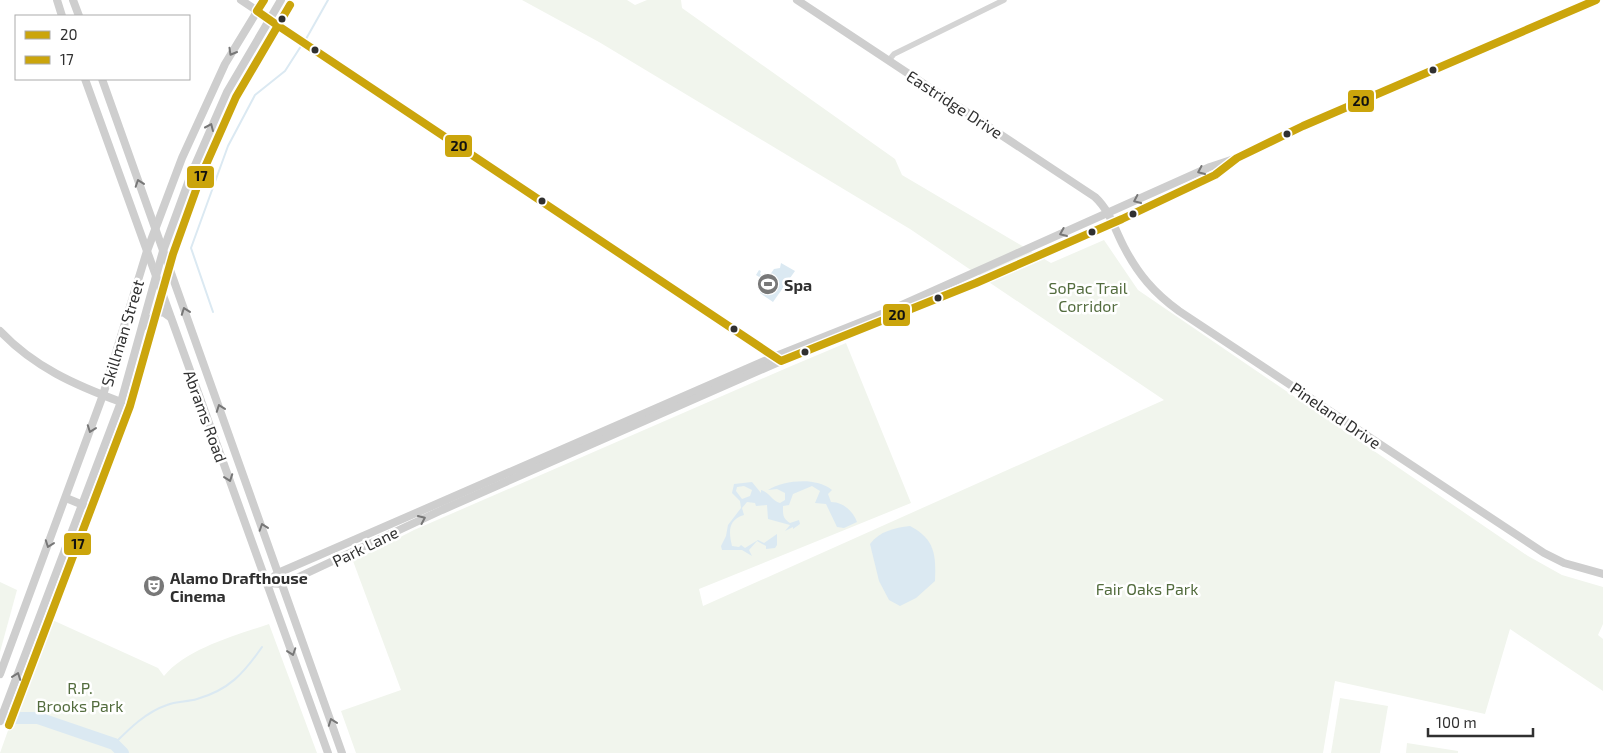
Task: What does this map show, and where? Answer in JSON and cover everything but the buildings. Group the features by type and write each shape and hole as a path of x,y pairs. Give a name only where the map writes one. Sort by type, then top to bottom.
{"main road":[{"path":"57,0 62,15"},
{"path":"73,0 79,15"},
{"path":"241,0 778,358"},
{"name":"Skillman Street","path":"0,674 103,395 155,229 210,93 264,0"},
{"name":"Skillman Street","path":"0,721 121,402 133,367 140,331 163,251 210,128 227,92 281,0"},
{"name":"Eastridge Drive","path":"797,0 1086,191 1104,205 1108,213"},
{"name":"Park Lane","path":"267,583 282,584 778,358 901,309 971,272 1210,167 1238,158 1303,126 1596,0"},
{"name":"Abrams Road","path":"85,80 328,753"},
{"name":"Abrams Road","path":"102,80 342,753"},
{"path":"98,114 114,109"},
{"name":"Park Lane","path":"901,309 976,283 1113,223 1215,175 1238,158"},
{"name":"Pineland Drive","path":"1108,213 1133,265 1143,279 1163,299 1179,311 1544,553 1564,563 1603,574"},
{"path":"971,272 976,283"},
{"path":"140,331 157,313 163,312 170,317"},
{"path":"0,331 15,347 39,365 121,402"},
{"path":"752,340 758,350 758,364"},
{"name":"Park Lane","path":"267,583 278,573 758,364 778,358"},
{"path":"214,439 229,433"},
{"path":"66,498 83,506"}],"street":[{"path":"889,60 894,54 1004,0"}],"green space":[{"path":"522,0 627,0 635,5 647,0 681,0 682,8 895,159 902,175 1051,263 1104,240 1138,290 1528,556 1562,575 1603,587 1603,624 1598,635 1603,639 1603,691 1510,629 1485,714 1335,681 1323,753 356,753 341,711 401,690 353,561 414,530 846,343 911,503 699,589 703,606 1164,400 910,229 599,42"},
{"path":"0,582 17,590 0,652"},
{"name":"R.P. Brooks Park","path":"48,618 158,668 164,676 173,666 185,658 212,644 269,624 317,753 0,753"},
{"path":"1340,698 1388,706 1380,753 1331,753"},
{"path":"1407,743 1458,751 1458,753 1406,753"}],"shaded area":[{"name":"Spa","path":"781,263 795,271 773,302 760,293 764,280 756,275 759,270 761,271 760,274 767,279 774,269 780,268"},
{"path":"752,482 761,493 761,490 764,491 780,503 785,500 785,493 777,489 768,490 792,482 818,483 832,490 828,494 831,502 847,508 857,522 844,528 837,527 826,504 815,503 820,491 812,486 793,494 789,505 783,506 787,521 790,523 799,520 800,524 793,529 793,527 785,531 790,525 768,519 767,505 756,506 755,503 747,502 742,508 744,515 738,517 732,524 730,536 732,546 739,547 741,545 745,548 758,540 764,543 777,534 777,545 775,548 766,549 766,546 757,541 749,550 752,556 742,550 722,550 721,546 726,536 728,525 741,508 740,501 732,493 734,484","holes":["744,486 752,490 750,496 742,499 736,491 737,487"]},
{"path":"910,526 925,536 929,542 934,556 935,581 916,598 900,606 889,600 879,581 870,544 878,536 888,531"}],"waterway":[{"path":"306,39 328,0"},
{"path":"213,312 191,248 228,146 255,95 285,71 303,43"},
{"path":"114,744 138,722 159,708 193,700 218,691 242,673 262,647"},
{"path":"0,718 38,718 114,744 123,753"}],"transit line":[{"name":"20","path":"264,0 257,11 277,25 781,361 976,283 1122,219 1215,175 1237,158 1303,126 1596,0"},
{"name":"17","path":"9,725 130,406 173,254 201,176 236,97 290,5"}],"place":[{"name":"Spa","path":"768,284"},
{"name":"Alamo Drafthouse Cinema","path":"154,586"}],"park label":[{"name":"SoPac Trail Corridor","path":"1088,296"},
{"name":"Fair Oaks Park","path":"1147,588"}]}
